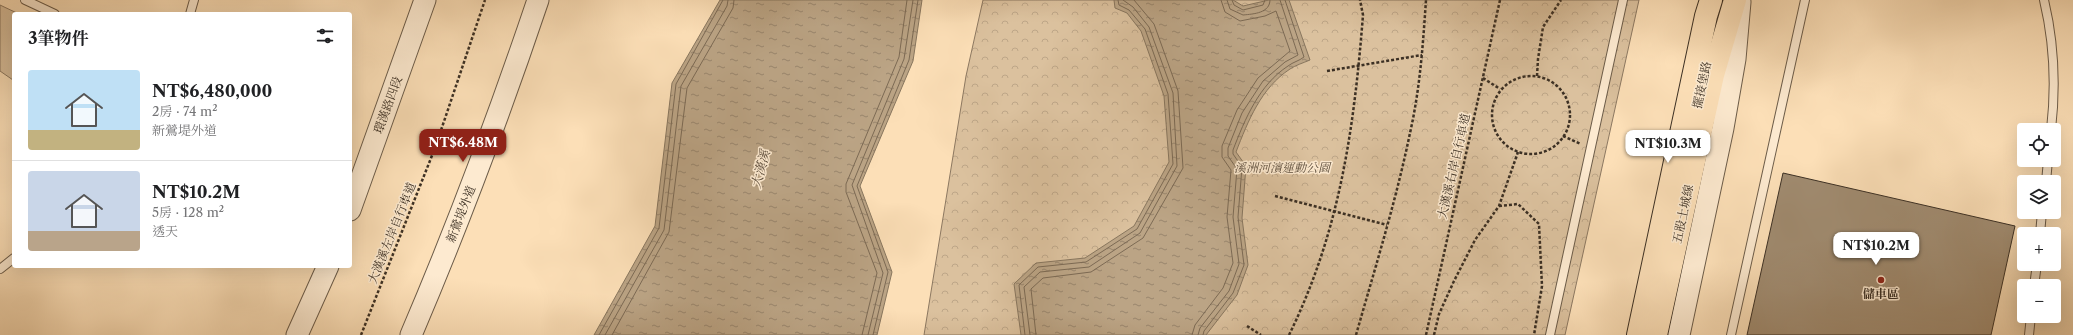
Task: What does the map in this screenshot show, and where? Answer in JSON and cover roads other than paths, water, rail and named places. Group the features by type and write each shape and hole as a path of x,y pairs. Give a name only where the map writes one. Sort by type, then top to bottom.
{"highway":[{"name":"五股土城線","path":"1638,335 1706,16 1711,0"},
{"name":"五股土城線","path":"1656,335 1713,75 1735,0"}],"street":[{"name":"環漢路四段","path":"352,204 425,0"},
{"name":"新鶯堤外道","path":"411,335 448,248 501,109 538,0"},
{"name":"擺接堡路","path":"1647,335 1721,0"},
{"path":"1679,335 1725,120 1735,59 1740,0"},
{"path":"297,335 327,268"}],"lane":[{"path":"25,0 51,12"},
{"path":"191,12 194,0"},
{"path":"1550,335 1623,0"},
{"path":"1731,335 1805,0"},
{"path":"2044,0 2049,19 2054,97 2052,123"},
{"path":"0,269 12,260"},
{"path":"2029,335 2030,323"}],"water":[{"name":"大漢溪","path":"720,0 922,0 913,61 860,186 892,272 877,335 594,335 655,226 672,83"},
{"path":"1114,0 1233,0 1243,6 1269,0 1289,0 1310,60 1290,69 1263,95 1245,129 1236,152 1246,166 1242,218 1248,265 1237,295 1206,335 1021,335 1014,284 1036,263 1085,258 1134,226 1169,162 1164,96 1141,31 1127,13 1115,8"}],"place":[{"name":"儲車區","path":"1881,280"}],"park label":[{"name":"溪洲河濱運動公園","path":"1282,168"}]}
